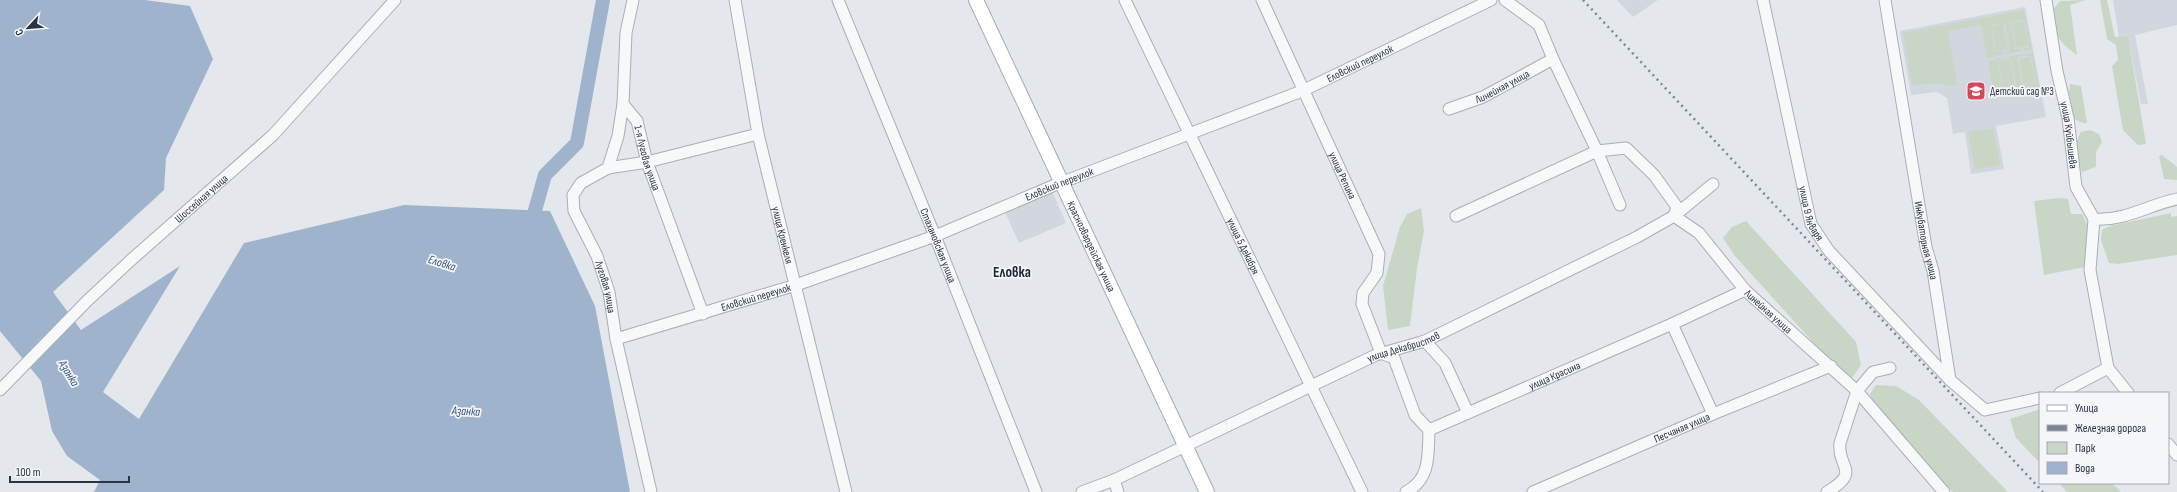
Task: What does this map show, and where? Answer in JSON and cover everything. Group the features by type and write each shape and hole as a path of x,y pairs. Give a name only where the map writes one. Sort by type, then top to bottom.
{"main road":[{"name":"Красногвардейская улица","path":"976,0 1207,492"}],"street":[{"name":"Шоссейная улица","path":"0,390 16,376 87,301 131,260 273,136 395,0"},
{"path":"632,0 626,33 623,104 618,136 608,168 647,162 758,134"},
{"name":"улица Кренкеля","path":"735,0 758,134 846,492"},
{"name":"Стахановская улица","path":"838,0 935,236 1036,492"},
{"name":"улица 5 Декабря","path":"1125,0 1310,387 1362,492"},
{"name":"улица Репина","path":"1262,0 1302,91 1378,254 1376,274 1363,293 1362,304 1381,353"},
{"name":"Еловский переулок","path":"616,339 796,285 935,236 1062,182 1302,91 1491,0"},
{"path":"1505,0 1539,24 1553,59 1597,151 1620,205"},
{"name":"улица 9 Января","path":"1763,0 1811,224 1829,251 1950,380"},
{"name":"Инкубаторная улица","path":"1884,0 1925,240 1933,271 1950,380"},
{"name":"улица Куйбышева","path":"2046,0 2057,71 2068,118 2076,187 2094,219"},
{"name":"Линейная улица","path":"1449,109 1484,97 1553,59"},
{"name":"1-я Луговая улица","path":"623,104 637,121 647,162 703,314"},
{"path":"1456,216 1597,151 1626,148 1654,175 1677,207 1674,216"},
{"name":"Луговая улица","path":"608,168 581,183 573,195 574,211 597,256 609,292 616,339 651,492"},
{"name":"улица Декабристов","path":"1082,492 1114,480 1381,353 1425,341 1637,237 1674,216 1713,184"},
{"path":"2127,392 2108,368 2090,270 2094,219 2108,220 2138,213 2163,202 2177,199"},
{"name":"Линейная улица","path":"1674,216 1699,233 1745,290 1858,391 1944,492"},
{"name":"улица Красина","path":"1429,430 1672,324 1745,290"},
{"path":"1672,324 1713,414"},
{"path":"1425,341 1445,363 1468,413"},
{"path":"1381,353 1394,358 1415,415 1429,430 1426,473 1415,487 1406,492"},
{"name":"Песчаная улица","path":"1533,492 1713,414 1831,366"},
{"path":"1827,492 1839,484 1845,476 1845,463 1839,451 1840,443 1858,391 1873,372 1890,368"},
{"path":"2062,392 2108,368"},
{"path":"1950,380 1985,410 2039,398"},
{"path":"2169,445 2177,456"},
{"path":"1114,480 1118,492"}],"shaded area":[{"path":"1617,0 1658,0 1633,17"},
{"path":"2113,0 2177,0 2177,25 2135,35 2148,104 2141,104 2128,36 2119,37"},
{"name":"Детский сад №3","path":"2025,7 2046,117 1996,126 2004,169 1971,174 1965,132 1953,134 1947,98 1937,92 1911,95 1900,31"},
{"path":"1052,191 1066,223 1019,243 1005,212"}],"green space":[{"path":"2086,0 2070,5 2077,55 2058,37 2052,11 2060,1"},
{"path":"2100,0 2107,0 2115,37 2128,36 2146,144 2138,145 2123,130 2112,66 2118,60 2116,45 2107,39"},
{"path":"2024,10 2032,49 2024,51 2023,49 2029,47 2024,19 2011,22 2015,49 2021,49 2021,51 2005,54 2005,52 2010,51 2005,23 1991,25 1995,52 2003,52 2003,55 1987,58 1981,25 1948,31 1957,84 1952,86 1938,83 1912,85 1903,33"},
{"path":"2023,21 2028,46 2016,48 2012,23"},
{"path":"2003,24 2008,49 1996,51 1992,26"},
{"path":"2033,53 2039,88 1994,95 1988,61 2004,57 1998,61 2002,88 2016,85 2011,58 2006,57 2023,54 2023,56 2017,58 2022,85 2036,83 2031,56 2025,56 2025,54"},
{"path":"2030,57 2035,82 2023,84 2019,59"},
{"path":"2010,59 2015,85 2003,87 1999,61"},
{"path":"2070,84 2081,86 2087,123 2074,119 2069,93"},
{"path":"1993,128 2000,165 1975,170 1968,132"},
{"path":"2090,130 2099,134 2102,142 2096,152 2096,167 2082,172 2076,152 2077,141 2081,132"},
{"path":"2162,155 2177,167 2177,180 2164,179 2159,156"},
{"path":"2059,198 2068,199 2071,214 2082,214 2088,227 2085,267 2044,275 2034,201"},
{"path":"1421,208 1424,231 1417,268 1410,326 1388,330 1383,286 1400,227 1407,214"},
{"path":"2171,213 2171,217 2177,216 2177,255 2118,264 2109,263 2101,240 2102,230 2110,226"},
{"path":"1746,221 1856,342 1861,365 1852,378 1822,352 1735,256 1723,238 1732,227"},
{"path":"1876,385 1896,386 1919,400 2008,492 1953,492 1875,407 1870,394"},
{"path":"2039,409 2039,462 2016,438 2010,419"},
{"path":"2060,484 2113,484 2121,492 2067,492"}],"water":[{"name":"Азанка","path":"0,0 145,0 190,6 213,59 166,158 164,190 53,292 81,330 180,266 103,392 139,419 244,243 404,205 550,211 595,306 630,492 94,492 100,480 67,456 52,431 41,381 0,331"}],"waterway":[{"name":"Еловка","path":"530,228 545,175 577,143 603,0"}],"railway":[{"path":"1583,0 2043,492"}],"place":[{"name":"Детский сад №3","path":"1976,91"}],"district":[{"name":"Еловка","path":"1012,272"}]}
